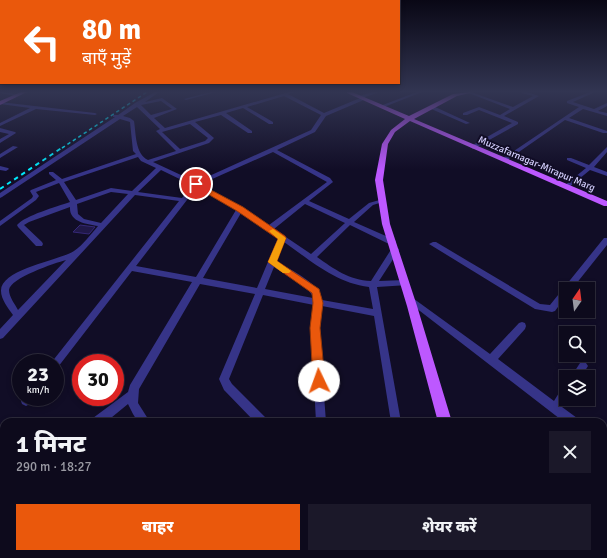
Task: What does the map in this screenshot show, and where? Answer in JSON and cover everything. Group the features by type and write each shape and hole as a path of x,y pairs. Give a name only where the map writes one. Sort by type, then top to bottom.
{"main road":[{"name":"Muzzafarnagar-Mirapur Marg","path":"410,118 473,147 607,204"},
{"path":"410,118 393,130 385,144 379,180 386,224 410,299 444,418"}],"street":[{"path":"1,124 12,118"},
{"path":"0,196 114,118"},
{"path":"123,118 132,121 135,144 139,155 148,162 196,184 240,209 344,279 373,285 405,283"},
{"path":"152,118 164,129"},
{"path":"179,151 159,133 164,129 205,118"},
{"path":"229,118 250,132"},
{"path":"263,118 271,123"},
{"path":"63,354 196,184 311,132 322,118"},
{"path":"457,118 468,123"},
{"path":"473,147 516,124 505,118"},
{"path":"504,160 566,119 606,132"},
{"path":"148,162 210,139 191,122"},
{"path":"0,130 13,133 0,141"},
{"path":"0,156 15,147"},
{"path":"566,187 590,167 607,149"},
{"path":"269,229 330,181 273,150"},
{"path":"0,224 34,199 36,196 33,191 35,189 139,155"},
{"path":"600,157 607,159"},
{"path":"569,159 607,174"},
{"path":"0,335 134,192 160,168"},
{"path":"51,173 61,181 74,203 73,212 76,218 103,225"},
{"path":"39,244 20,224 27,220 108,190 134,192 184,200"},
{"path":"312,257 368,206 382,201"},
{"path":"305,202 349,222 393,246 373,285 395,418"},
{"path":"142,418 132,402 131,396 134,388 199,281 240,209"},
{"path":"258,418 228,387 224,379 282,238"},
{"path":"573,282 607,240"},
{"path":"433,244 538,307 552,309 559,300"},
{"path":"18,316 6,294 5,288 7,282 19,275 77,253"},
{"path":"272,262 314,289 317,294 318,303 315,328 321,418"},
{"path":"130,268 378,313"},
{"path":"410,299 492,359 568,418"},
{"path":"492,359 522,326"},
{"path":"580,370 583,366"},
{"path":"102,418 131,396"},
{"path":"555,408 559,402"}],"building":[{"path":"80,225 95,227 89,234 73,232"}],"railway":[{"path":"62,148 107,118"},
{"path":"0,189 63,147"}],"slow traffic":[{"path":"273,231 282,238 272,262 286,271"}],"route":[{"path":"196,184 240,209 282,238 272,262 316,291 318,303 315,328 319,381"}]}
